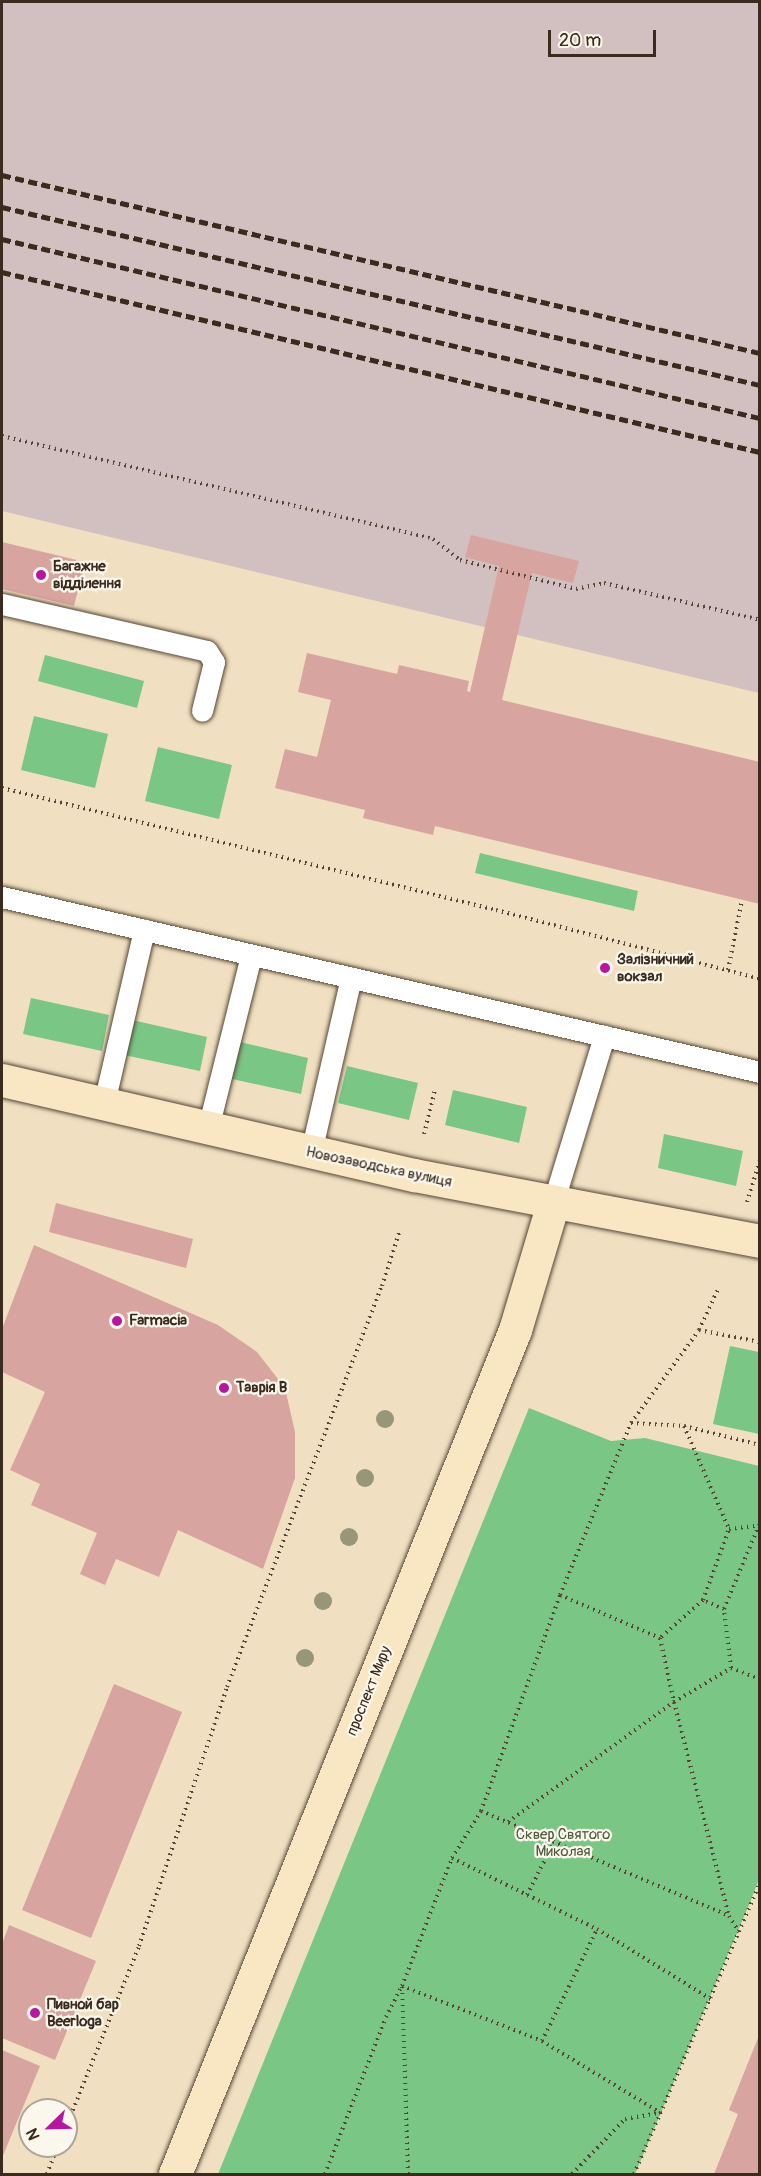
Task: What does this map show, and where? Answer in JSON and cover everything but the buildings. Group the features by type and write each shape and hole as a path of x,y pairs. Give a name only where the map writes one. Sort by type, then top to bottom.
{"main road":[{"name":"Новозаводська вулиця","path":"2,1080 311,1152 553,1203 759,1241"},
{"name":"проспект Миру","path":"175,2175 515,1330 553,1203"}],"lane":[{"path":"2,604 207,651 214,662 202,711"},
{"path":"2,897 759,1072"},
{"path":"104,1103 144,930"},
{"path":"208,1128 251,955"},
{"path":"311,1152 351,978"},
{"path":"553,1203 604,1036"}],"path":[{"path":"2,436 433,538 460,560 576,589 604,583 759,620"},
{"path":"2,788 759,979"},
{"path":"728,970 742,900"},
{"path":"424,1134 435,1090"},
{"path":"747,1202 759,1160"},
{"path":"78,2098 139,1946 227,1687 382,1286 400,1230"},
{"path":"325,2175 386,2017 402,1986 452,1858 481,1811 560,1595 631,1423 699,1330 719,1287"},
{"path":"699,1330 759,1342"},
{"path":"631,1423 684,1426 759,1444"},
{"path":"660,1638 703,1600 729,1529 684,1426"},
{"path":"729,1529 759,1525"},
{"path":"731,1668 724,1609 759,1525"},
{"path":"560,1595 660,1638"},
{"path":"703,1600 724,1609"},
{"path":"660,1638 674,1702 729,1916 739,1932"},
{"path":"731,1668 759,1679"},
{"path":"508,1822 674,1702 731,1668"},
{"path":"481,1811 729,1916"},
{"path":"528,1894 554,1842"},
{"path":"452,1858 597,1929 711,1999"},
{"path":"634,2175 759,1883"},
{"path":"542,2041 597,1929"},
{"path":"402,1986 542,2041 661,2112"},
{"path":"402,1986 408,2175"},
{"path":"572,2175 625,2119 661,2112"},
{"path":"47,2175 53,2158"}],"shaded area":[{"path":"2,2 759,2 759,693 2,511"}],"green space":[{"path":"45,655 144,681 137,708 38,681"},
{"path":"34,716 108,734 95,788 21,770"},
{"path":"158,747 232,765 219,819 145,801"},
{"path":"480,853 638,891 634,911 475,873"},
{"path":"31,998 109,1015 102,1051 23,1034"},
{"path":"132,1020 207,1037 200,1071 124,1055"},
{"path":"240,1042 308,1058 301,1094 232,1079"},
{"path":"347,1066 418,1083 409,1120 338,1103"},
{"path":"453,1090 527,1107 519,1143 445,1125"},
{"path":"664,1134 743,1151 736,1186 658,1168"},
{"path":"730,1346 759,1352 759,1434 713,1424"},
{"name":"Сквер Святого Миколая","path":"529,1408 611,1441 645,1438 759,1466 760,1876 751,1900 635,2174 218,2174"}],"railway":[{"path":"2,175 760,353"},
{"path":"2,207 760,385"},
{"path":"2,239 760,418"},
{"path":"2,272 760,452"}],"place":[{"name":"Багажне відділення","path":"41,575"},
{"name":"Залізничний вокзал","path":"605,968"},
{"name":"Farmacia","path":"117,1321"},
{"name":"Таврія В","path":"224,1388"},
{"name":"Пивной бар Beerloga","path":"35,2013"}]}
